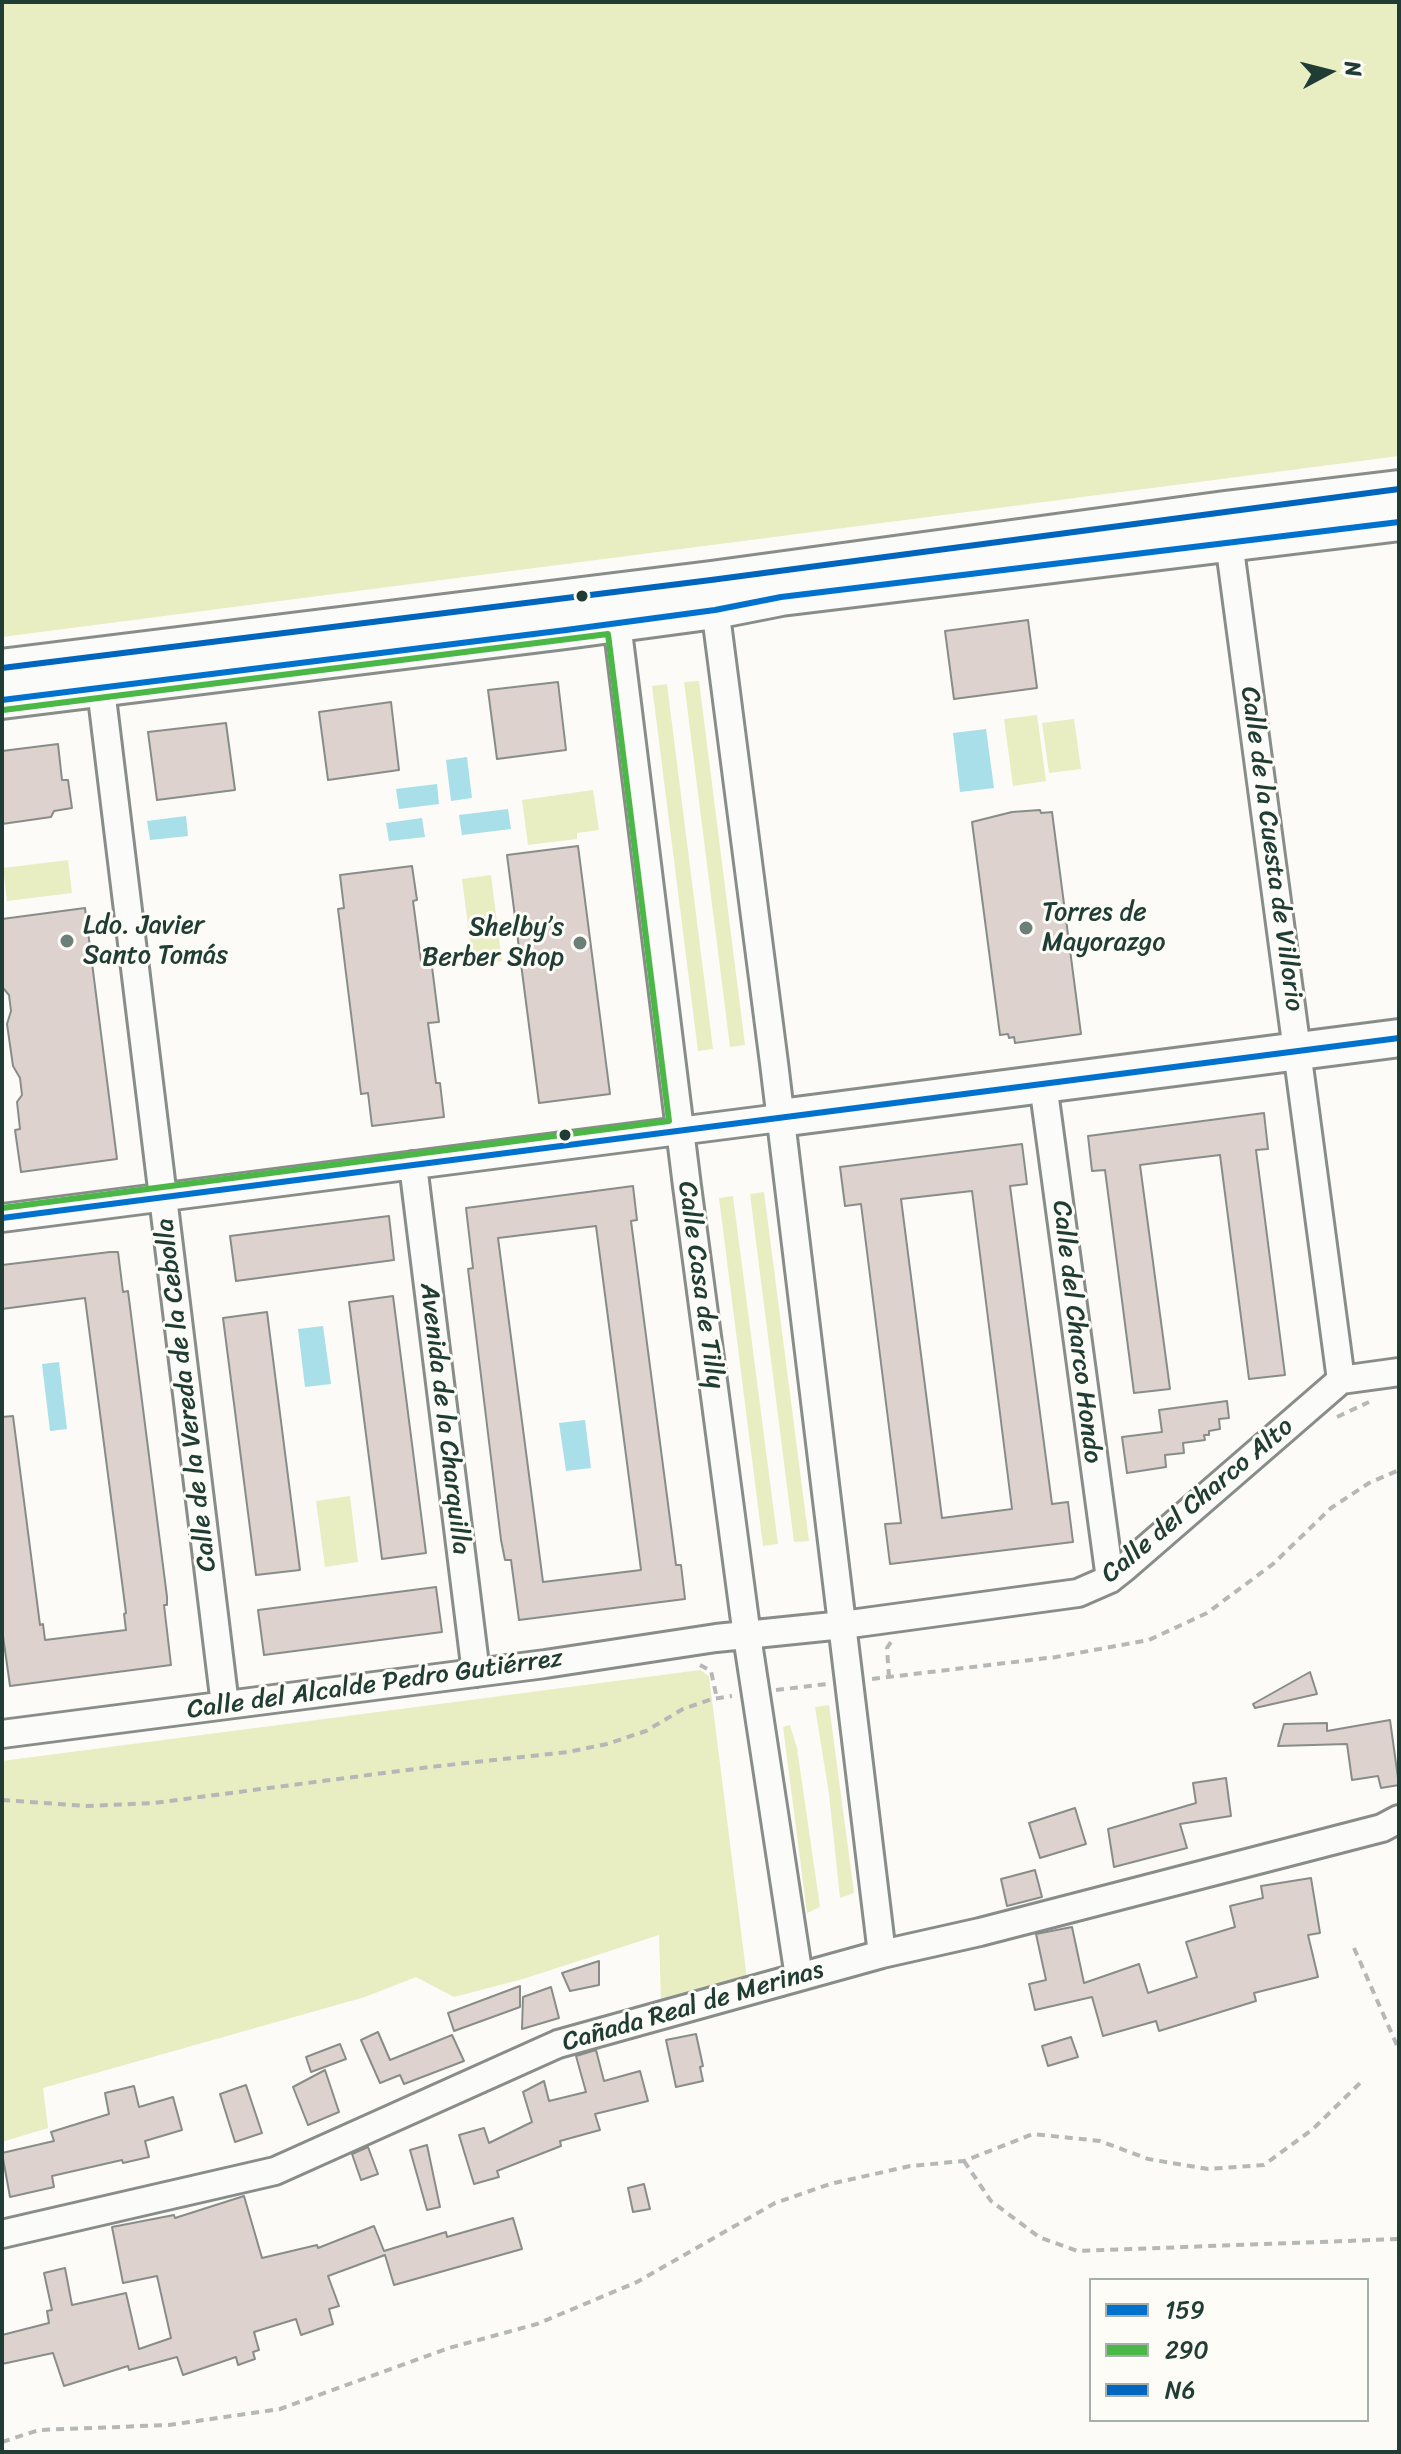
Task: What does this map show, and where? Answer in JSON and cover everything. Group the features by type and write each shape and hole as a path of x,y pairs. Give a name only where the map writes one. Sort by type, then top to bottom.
{"main road":[{"path":"2,700 98,672 713,595 1227,526 1399,489"},
{"path":"1227,526 1399,522"},
{"path":"2,668 98,672"},
{"path":"780,1118 1399,1038"}],"street":[{"name":"Calle de la Cuesta de Villorio","path":"1227,526 1341,1380"},
{"path":"713,595 882,1954"},
{"name":"Calle Casa de Tilly","path":"615,607 747,1636 799,1977"},
{"name":"Calle de la Vereda de la Cebolla","path":"98,672 225,1705"},
{"name":"Calle del Charco Hondo","path":"1043,1084 1110,1579"},
{"path":"2,1218 780,1118"},
{"name":"Avenida de la Charquilla","path":"413,1165 476,1673"},
{"path":"1341,1380 1399,1372"},
{"name":"Calle del Charco Alto","path":"747,1636 1062,1597 1110,1579 1341,1380"},
{"name":"Calle del Alcalde Pedro Gutiérrez","path":"2,1734 747,1636"},
{"name":"Cañada Real de Merinas","path":"2,2234 275,2171 558,2044 882,1954 980,1932 1382,1828 1399,1819"}],"path":[{"path":"2,1800 87,1806 154,1803 383,1772 568,1752 633,1735 683,1709 720,1698 1056,1657 1149,1640 1207,1613 1273,1564 1331,1508 1369,1483 1399,1470"},
{"path":"1354,1948 1399,2050"},
{"path":"2,2442 39,2430 169,2425 280,2409 449,2348 552,2318 637,2282 775,2203 830,2184 910,2166 964,2161 1033,2134 1100,2141 1148,2159 1208,2169 1264,2165 1313,2129 1361,2082"},
{"path":"964,2161 991,2201 1039,2237 1077,2251 1399,2239"}],"green space":[{"path":"2,2 1399,2 1399,456 2,637"},
{"path":"699,681 745,1045 730,1047 684,682"},
{"path":"667,684 713,1049 698,1051 652,686"},
{"path":"1037,715 1046,781 1013,786 1004,719"},
{"path":"1074,719 1081,769 1049,773 1042,723"},
{"path":"593,790 599,830 577,833 577,839 528,845 522,800"},
{"path":"68,860 72,893 7,901 3,868"},
{"path":"491,875 502,961 473,965 462,879"},
{"path":"764,1192 809,1541 794,1542 750,1194"},
{"path":"733,1196 778,1544 763,1546 719,1198"},
{"path":"350,1496 358,1562 325,1567 316,1501"},
{"path":"700,1670 709,1676 747,1979 661,2002 659,1935 523,1979 454,1997 416,1977 365,1997 43,2088 48,2128 2,2142 2,1761"},
{"path":"829,1705 854,1893 840,1898 829,1794 815,1707"},
{"path":"790,1725 797,1748 820,1907 807,1913 783,1727"}],"water":[{"path":"986,729 994,788 960,792 953,733"},
{"path":"467,757 472,798 451,801 446,760"},
{"path":"437,784 439,804 399,809 396,789"},
{"path":"508,809 511,829 462,835 459,815"},
{"path":"186,816 188,836 150,840 147,821"},
{"path":"422,818 425,837 389,841 386,823"},
{"path":"323,1326 331,1384 305,1387 298,1329"},
{"path":"59,1362 67,1429 50,1431 42,1364"},
{"path":"585,1420 591,1468 566,1471 559,1423"}],"building":[{"path":"1028,620 1037,688 954,699 945,631"},
{"path":"558,682 566,750 497,759 488,690"},
{"path":"391,702 399,770 328,780 319,712"},
{"path":"226,723 235,790 157,800 148,732"},
{"path":"58,744 62,780 68,780 72,808 54,811 51,817 2,824 2,751"},
{"name":"Torres de Mayorazgo","path":"1040,810 1041,813 1052,812 1081,1034 1015,1043 1014,1037 1000,1035 972,822 1012,812"},
{"path":"578,846 610,1094 539,1103 507,855"},
{"path":"412,866 421,961 431,959 439,1022 428,1023 444,1117 372,1126 368,1093 361,1094 338,909 344,908 340,875"},
{"path":"85,908 117,1159 21,1172 15,1130 20,1129 17,1102 22,1095 20,1078 13,1066 7,1024 11,1011 9,995 2,983 2,919"},
{"path":"1264,1113 1268,1149 1256,1150 1285,1375 1249,1379 1220,1155 1140,1165 1170,1389 1134,1393 1105,1170 1092,1171 1088,1136"},
{"path":"1022,1144 1027,1184 1010,1186 1052,1504 1068,1502 1073,1542 890,1564 885,1524 901,1523 861,1204 845,1206 840,1167","holes":["972,1191 1012,1509 942,1518 901,1199"]},
{"path":"633,1186 637,1220 631,1221 676,1565 681,1565 685,1599 519,1620 511,1560 505,1560 501,1540 468,1269 473,1268 466,1208","holes":["596,1226 641,1570 543,1582 498,1238"]},
{"path":"389,1216 394,1260 236,1281 230,1236"},
{"path":"118,1252 123,1292 128,1291 167,1597 167,1605 164,1605 171,1665 10,1686 2,1629 2,1417 13,1416 40,1625 43,1624 45,1640 126,1630 126,1613 85,1298 2,1309 2,1265"},
{"path":"393,1296 426,1553 382,1559 349,1302"},
{"path":"267,1312 300,1570 256,1575 223,1318"},
{"path":"1227,1401 1229,1418 1219,1419 1220,1429 1209,1431 1209,1435 1204,1435 1205,1440 1183,1443 1184,1453 1165,1455 1166,1467 1127,1473 1122,1437 1162,1432 1159,1410"},
{"path":"436,1587 442,1632 264,1655 258,1610"},
{"path":"1310,1672 1317,1694 1255,1708 1253,1704"},
{"path":"1390,1720 1399,1785 1381,1788 1378,1776 1352,1780 1347,1744 1278,1746 1284,1724 1327,1723 1327,1731"},
{"path":"1226,1778 1231,1816 1180,1824 1187,1848 1114,1867 1108,1829 1196,1803 1193,1783"},
{"path":"1075,1808 1086,1844 1040,1858 1029,1823"},
{"path":"1035,1870 1042,1897 1007,1906 1001,1879"},
{"path":"1311,1878 1320,1933 1308,1935 1318,1977 1254,1993 1256,2001 1159,2031 1156,2021 1103,2036 1092,1997 1035,2010 1029,1984 1046,1980 1036,1934 1072,1927 1084,1983 1139,1964 1148,1993 1197,1977 1186,1942 1235,1927 1230,1906 1263,1898 1261,1886"},
{"path":"599,1961 599,1985 570,1991 562,1973"},
{"path":"520,1986 520,2007 454,2031 448,2013"},
{"path":"551,1987 559,2018 522,2029 523,1997"},
{"path":"378,2032 390,2060 452,2035 464,2061 404,2084 400,2075 380,2083 361,2040"},
{"path":"696,2034 703,2081 676,2087 666,2040"},
{"path":"1071,2037 1078,2057 1048,2066 1042,2046"},
{"path":"340,2044 346,2059 311,2072 306,2057"},
{"path":"596,2050 604,2081 640,2071 648,2101 595,2114 600,2130 560,2141 561,2146 497,2171 499,2177 474,2184 459,2135 484,2128 489,2143 532,2122 523,2092 544,2081 549,2101 586,2092 576,2056"},
{"path":"325,2070 339,2112 308,2125 293,2087"},
{"path":"246,2085 262,2133 235,2142 220,2094"},
{"path":"134,2086 139,2107 173,2097 182,2130 145,2141 149,2157 52,2176 54,2187 10,2197 2,2153 54,2141 51,2132 109,2114 105,2093"},
{"path":"427,2145 440,2207 427,2210 410,2150"},
{"path":"368,2147 378,2174 361,2180 352,2154"},
{"path":"644,2184 650,2209 633,2212 628,2188"},
{"path":"244,2196 262,2258 317,2245 318,2248 374,2226 384,2251 446,2232 447,2237 513,2218 522,2249 394,2285 385,2255 328,2276 339,2306 329,2309 333,2324 301,2335 296,2319 254,2332 259,2350 253,2352 255,2359 238,2365 236,2357 183,2375 177,2357 129,2370 128,2366 64,2386 53,2353 2,2364 2,2335 49,2323 47,2311 52,2310 44,2273 65,2268 72,2305 126,2293 139,2349 171,2338 157,2276 123,2283 112,2227 174,2215 175,2218"}],"transit line":[{"name":"N6","path":"2,668 711,580 1399,489"},
{"name":"159","path":"2,700 566,630 715,610 781,597 1399,522"},
{"name":"290","path":"2,1208 669,1121 608,634 3,710"},
{"name":"159","path":"2,1218 1399,1038"}],"place":[{"name":"Torres de Mayorazgo","path":"1026,928"},
{"name":"Ldo. Javier Santo Tomás","path":"67,941"},
{"name":"Shelby’s Berber Shop","path":"580,943"}]}
